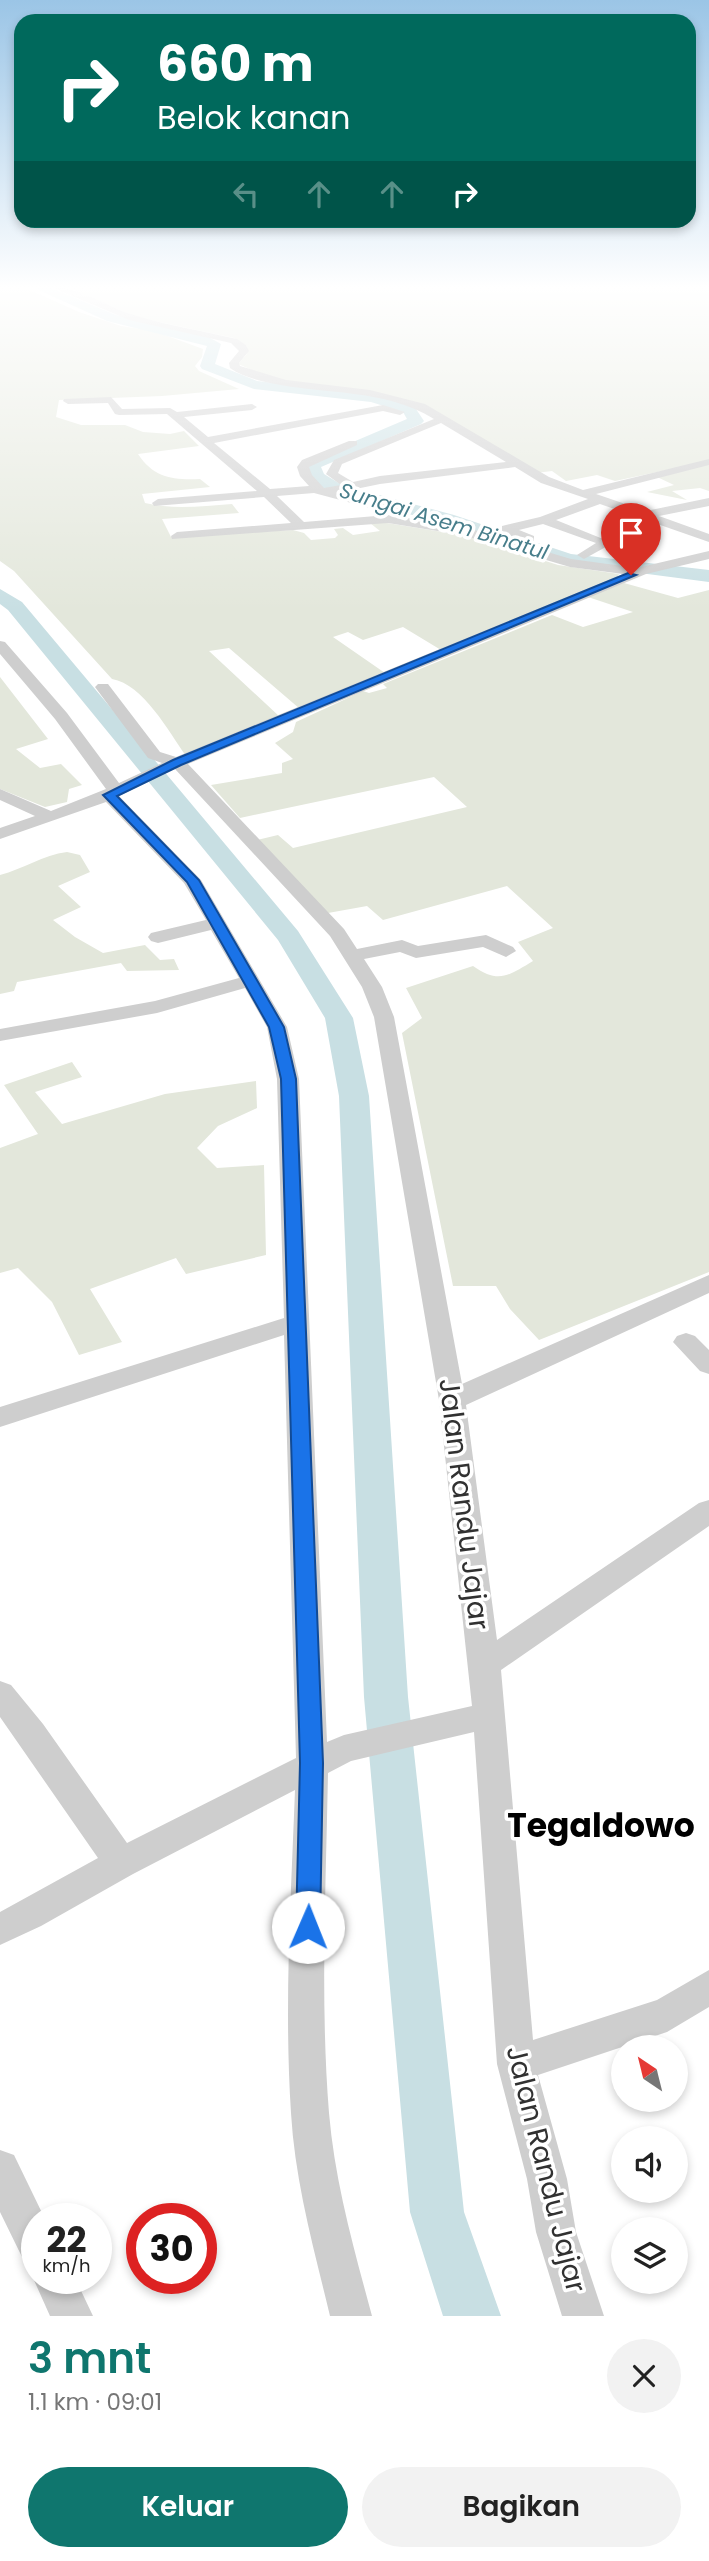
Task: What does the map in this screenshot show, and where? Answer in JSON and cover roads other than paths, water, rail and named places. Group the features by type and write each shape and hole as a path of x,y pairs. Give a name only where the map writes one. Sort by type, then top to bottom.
{"street":[{"path":"378,395 420,407 545,480 580,494 648,514 709,538"},
{"path":"68,401 108,400 119,412 167,411 175,415 268,494 302,527"},
{"path":"175,415 252,407"},
{"path":"205,440 273,430 385,407 408,416 407,421 310,459 303,467 306,476 325,491 570,563 639,568 709,555"},
{"path":"350,486 332,474 338,463 442,419"},
{"path":"580,494 709,462"},
{"path":"158,503 325,491 515,464"},
{"path":"601,499 544,520 506,529 584,555 639,568"},
{"path":"648,514 709,502"},
{"path":"177,536 387,519 464,531"},
{"path":"544,520 607,543 584,555"},
{"path":"684,527 709,522"},
{"path":"0,834 115,791 639,568"},
{"path":"0,645 61,716 115,791 192,880 252,980 276,1027 288,1079 312,1763 306,2009 310,2115 323,2208 351,2316"},
{"name":"Jalan Randu Jajar","path":"103,687 154,755 175,764 360,954 384,1017 452,1400 485,1665 516,2064 547,2179 556,2232 583,2316"},
{"path":"0,794 49,816"},
{"path":"159,937 217,923"},
{"path":"360,954 402,946 416,952 486,941 506,951"},
{"path":"0,1035 157,1007 252,980"},
{"path":"452,1400 709,1283"},
{"path":"0,1418 295,1323"},
{"path":"686,1342 709,1365"},
{"path":"485,1665 709,1511"},
{"path":"0,1694 32,1734 121,1863"},
{"path":"0,1928 312,1763 344,1749 488,1716"},
{"path":"516,2064 667,2014 709,1987"},
{"path":"0,2169 21,2212"},
{"path":"61,2294 72,2316"}],"waterway":[{"name":"Sungai Asem Binatul","path":"346,395 373,398 409,409 416,421 312,465 317,477 336,489 448,519 569,559 709,576"},
{"path":"0,595 15,606 289,937 339,1018 354,1096 386,1697 437,2212 472,2316"}],"district":[{"name":"Tegaldowo","path":"601,1825"}]}
